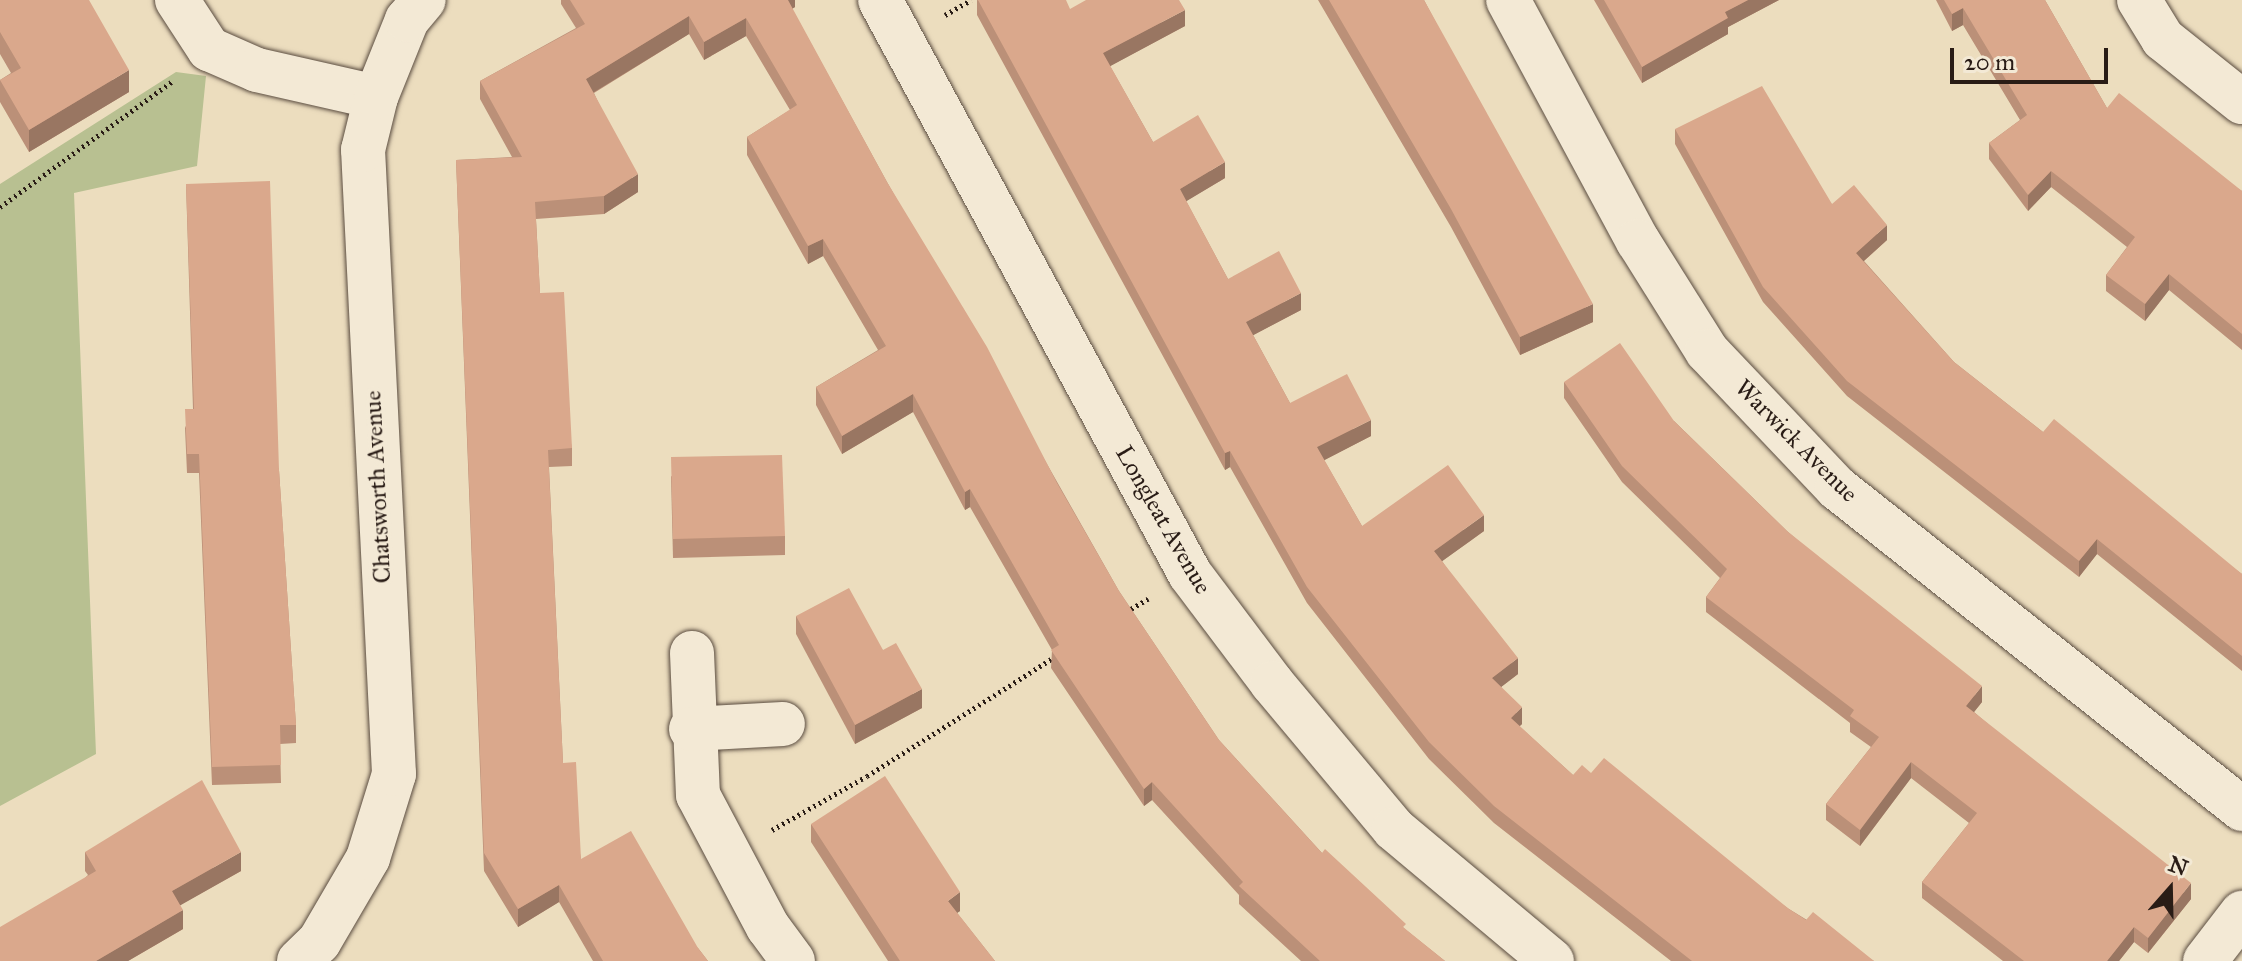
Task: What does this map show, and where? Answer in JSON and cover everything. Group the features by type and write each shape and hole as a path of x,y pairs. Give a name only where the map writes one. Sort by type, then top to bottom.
{"street":[{"path":"177,0 209,49 257,70 376,97"},
{"name":"Chatsworth Avenue","path":"299,961 327,930 368,858 394,774 363,150 376,97 407,20 424,0"},
{"name":"Longleat Avenue","path":"880,0 1190,574 1272,683 1394,829 1552,961"},
{"name":"Warwick Avenue","path":"1508,0 1638,241 1707,351 1837,488 2242,809"},
{"path":"2139,0 2163,39 2242,102"},
{"path":"692,653 691,729 698,795 768,927 793,961"},
{"path":"691,729 783,724"},
{"path":"2205,961 2242,913"}],"path":[{"path":"0,207 209,49"},
{"path":"1122,614 1190,574"},
{"path":"731,853 867,776 1069,648"}],"green space":[{"path":"176,72 206,76 197,166 74,193 96,754 0,806 0,184"}],"building":[{"path":"0,0 89,0 129,70 29,130 0,80 21,68 0,32"},
{"path":"570,0 788,0 887,182 987,347 1057,483 1119,591 1219,740 1322,853 1325,849 1406,924 1403,927 1445,961 1320,961 1239,886 1243,882 1152,782 1144,789 1051,650 1059,645 970,489 965,492 913,394 842,436 816,387 886,346 823,239 808,246 747,137 797,105 746,18 704,42 689,16 586,79 638,174 604,196 535,202 540,293 564,292 572,448 548,450 563,763 576,762 581,859 631,831 708,961 603,961 559,885 518,909 484,853 456,160 522,157 480,81 585,24"},
{"path":"978,0 1066,0 1070,9 1086,0 1179,0 1185,10 1103,53 1153,142 1198,115 1225,162 1180,189 1228,279 1279,251 1301,293 1246,322 1290,403 1347,374 1371,420 1317,447 1362,526 1448,465 1484,515 1434,551 1518,658 1492,678 1522,707 1511,718 1573,775 1582,765 1591,773 1604,758 1789,909 1806,920 1813,912 1874,961 1692,961 1494,806 1429,742 1307,587 1230,451 1225,453"},
{"path":"1329,0 1424,0 1593,304 1520,337 1451,209"},
{"path":"1604,0 1748,0 1725,12 1728,18 1642,67"},
{"path":"1944,0 2045,0 2107,108 2119,93 2242,191 2242,334 2169,274 2145,304 2106,275 2135,237 2051,171 2028,195 1989,143 2027,115 1963,8 1952,14"},
{"path":"1762,86 1832,204 1854,185 1887,225 1856,253 1954,362 2043,432 2054,419 2242,574 2242,656 2097,539 2079,561 1847,381 1763,287 1675,129"},
{"path":"270,181 279,470 296,725 280,725 281,765 212,767 199,454 187,454 185,409 194,409 186,184"},
{"path":"1620,343 1674,421 1787,531 1982,686 1966,706 2191,883 2148,938 2134,927 2107,961 2024,961 1922,882 1977,813 1911,762 1860,830 1826,804 1879,737 1850,716 1854,710 1706,597 1727,569 1622,466 1564,382"},
{"path":"782,455 785,536 673,539 671,457"},
{"path":"849,588 883,650 896,643 922,689 855,725 796,616"},
{"path":"885,776 960,892 948,901 995,961 900,961 811,824"},
{"path":"202,780 241,852 172,891 183,910 96,961 0,961 0,927 96,871 85,852"}]}
